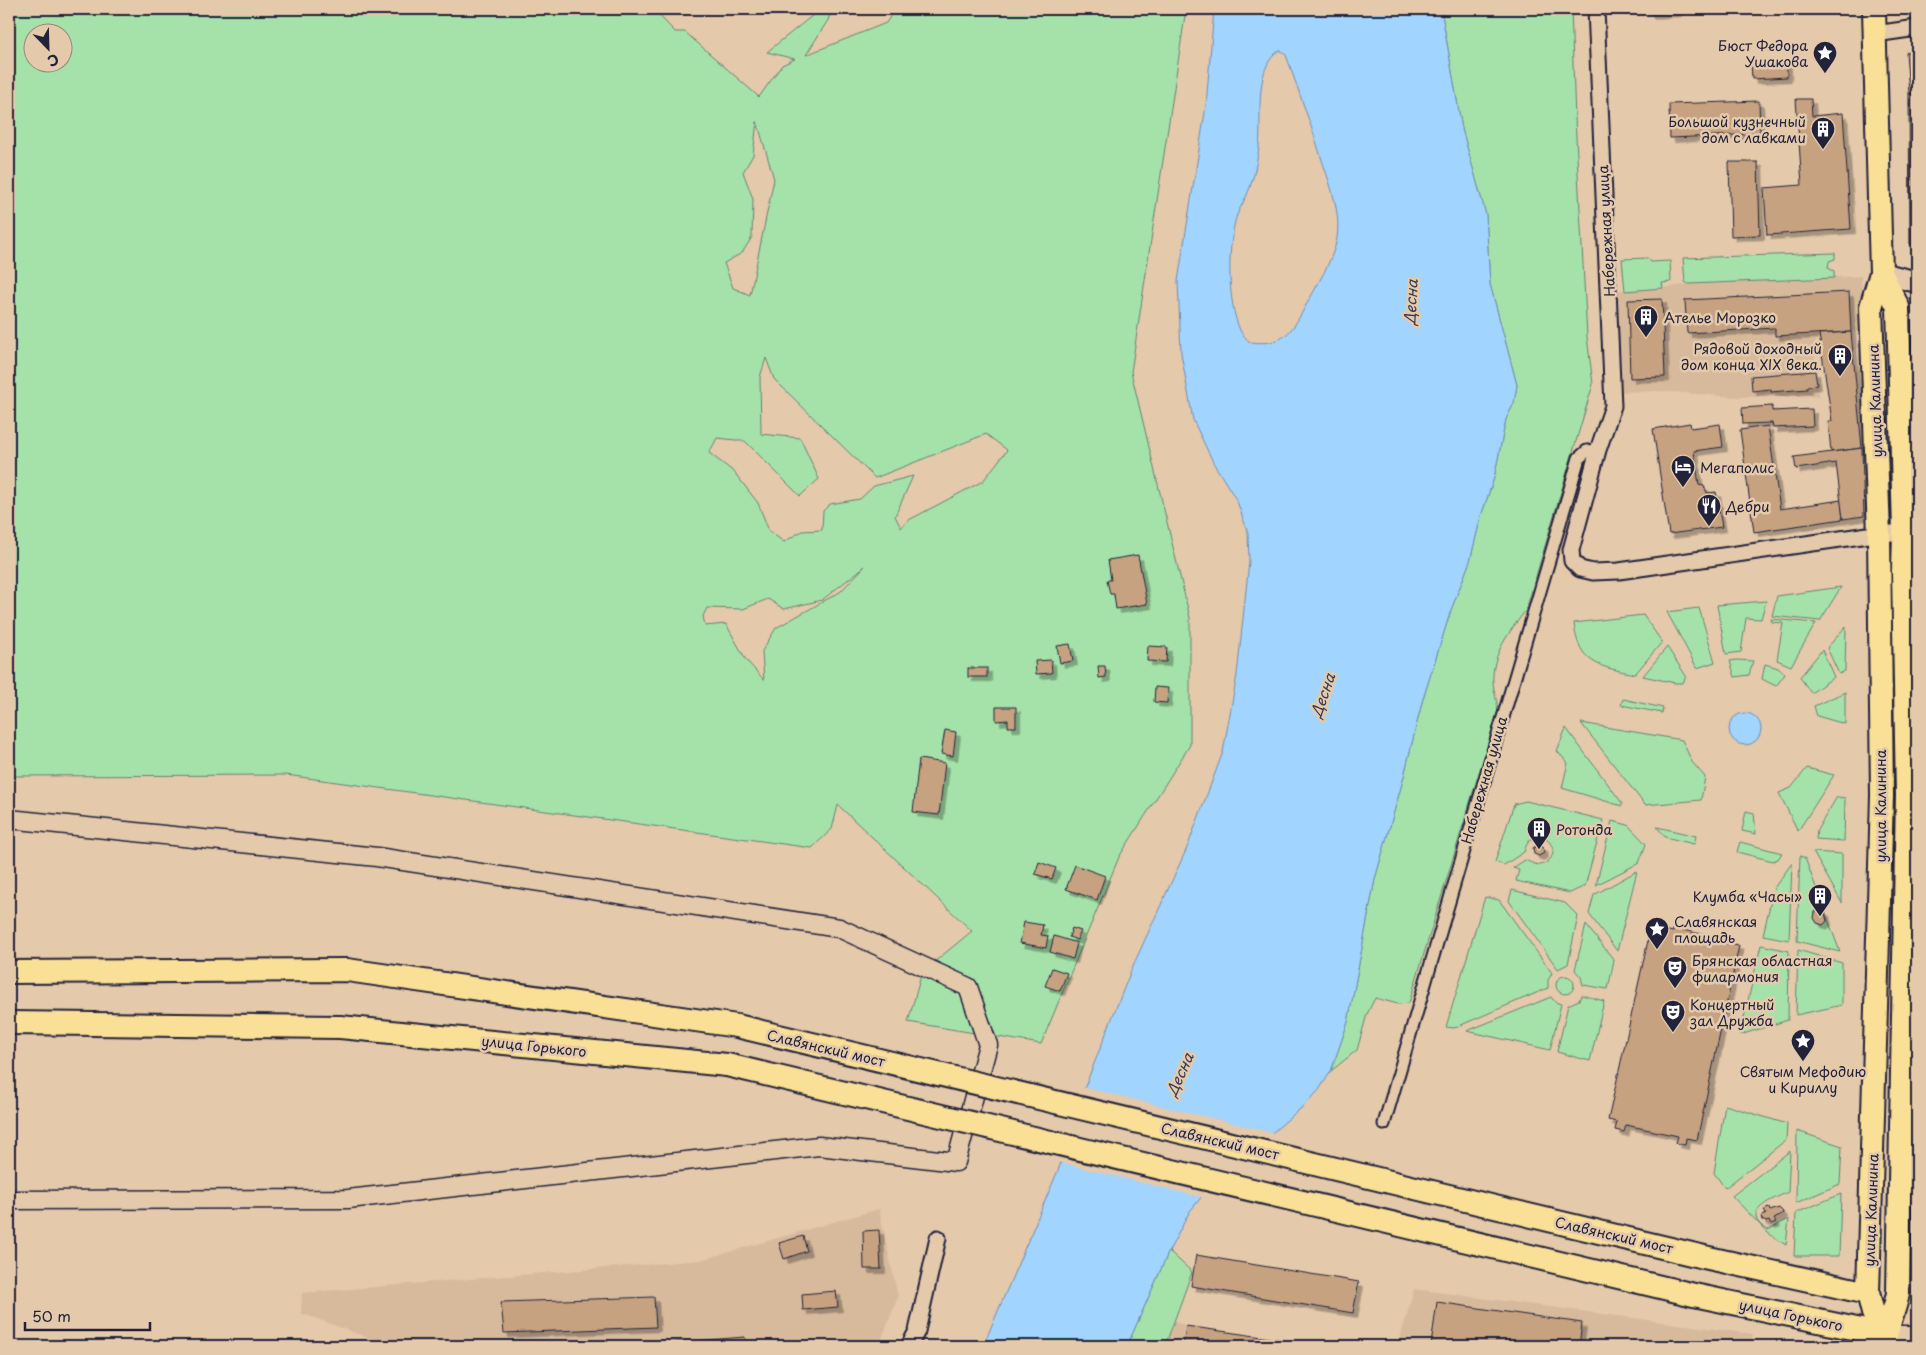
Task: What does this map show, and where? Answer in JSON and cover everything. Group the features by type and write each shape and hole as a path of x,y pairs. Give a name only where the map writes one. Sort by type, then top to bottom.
{"main road":[{"name":"улица Калинина","path":"1874,9 1881,274 1872,307 1879,534 1882,804 1868,1294 1873,1313 1885,1341"},
{"name":"улица Калинина","path":"1881,274 1898,307 1904,532 1907,795 1898,1293 1896,1309 1885,1341"},
{"path":"1881,274 1917,282"},
{"name":"Славянский мост","path":"9,972 348,970 736,1026 1868,1294"},
{"name":"улица Горького","path":"9,1023 340,1027 727,1064 1885,1341"}],"street":[{"name":"Набережная улица","path":"1596,9 1613,406 1598,450 1571,550 1572,561 1580,569 1593,572 1643,568 1879,534"},
{"path":"1875,34 1917,28"},
{"name":"Набережная улица","path":"1384,1124 1580,458 1587,451 1598,450"},
{"path":"1879,534 1904,532 1917,568"},
{"path":"9,819 377,857 839,928 968,986 988,1045 956,1162 819,1146 348,1199 9,1200"},
{"path":"909,1346 917,1331 938,1238"},
{"name":"улица Горького","path":"1885,1341 1917,1334"}],"shaded area":[{"path":"1861,276 1863,331 1819,334 1814,347 1818,396 1734,397 1659,391 1615,392 1609,291 1663,288 1689,284"},
{"path":"879,1209 898,1297 879,1346 390,1346 301,1313 302,1293 701,1260"},
{"path":"1414,1289 1753,1334 1751,1346 1398,1346"},
{"path":"1174,1321 1186,1326 1290,1341 1289,1346 1165,1346"}],"green space":[{"path":"9,9 654,10 675,32 685,32 759,97 782,65 795,59 767,52 813,15 814,9 832,9 828,20 806,55 886,23 895,9 1186,9 1131,372 1190,618 1190,745 1119,857 1041,1044 908,1022 922,972 972,931 838,805 832,829 812,848 286,775 9,776","holes":["757,121 774,179 750,295 733,288 724,263 742,253 752,237 753,199 743,172 753,155","766,358 774,379 875,478 986,434 1007,450 983,481 907,521 901,528 895,516 913,476 874,486 860,499 830,504 823,511 822,530 802,531 784,542 769,531 758,503 734,472 709,453 717,438 745,441 800,496 819,479 800,438 761,434 760,377","865,566 840,592 776,628 762,651 764,680 746,660 726,624 705,626 703,616 707,608 743,609 768,599 784,609 822,600"]},
{"path":"1441,9 1571,9 1587,337 1593,384 1526,610 1503,644 1495,662 1493,683 1498,710 1409,1003 1398,1004 1375,998 1367,1014 1357,1050 1331,1071 1348,1022 1375,879 1403,780 1422,702 1451,610 1470,561 1481,516 1494,478 1506,419 1514,403 1517,385 1490,284 1486,215 1462,129"},
{"path":"1835,253 1835,259 1829,261 1828,268 1834,271 1834,278 1689,284 1685,282 1683,258"},
{"path":"1648,258 1651,262 1670,261 1671,282 1662,283 1663,288 1625,291 1622,259"},
{"path":"1841,587 1820,621 1772,616 1777,596"},
{"path":"1766,601 1761,619 1746,618 1741,652 1726,654 1717,605"},
{"path":"1699,608 1715,662 1697,668 1667,612"},
{"path":"1643,615 1662,642 1635,674 1601,666 1586,655 1580,647 1574,623"},
{"path":"1771,619 1816,623 1791,666 1777,660 1783,623 1772,622"},
{"path":"1846,626 1845,671 1839,674 1827,648"},
{"path":"1667,647 1686,676 1683,683 1643,676"},
{"path":"1822,650 1834,677 1811,693 1800,677"},
{"path":"1730,661 1753,661 1749,675 1735,677"},
{"path":"1765,664 1778,668 1785,674 1776,686 1762,679"},
{"path":"1845,692 1845,724 1817,716 1814,706"},
{"path":"1623,699 1663,708 1662,713 1621,705"},
{"path":"1581,723 1682,740 1692,762 1705,777 1701,800 1645,805"},
{"path":"1566,728 1622,803 1622,806 1562,788 1568,763 1557,751"},
{"path":"1807,768 1834,775 1798,831 1779,793 1791,788"},
{"path":"1837,797 1845,798 1844,841 1816,839 1817,830"},
{"path":"1526,801 1603,820 1585,886 1570,893 1516,881 1519,870 1513,868 1525,860 1542,865 1552,856 1553,849 1551,844 1546,839 1540,837 1528,842 1524,852 1504,865 1495,862 1514,804"},
{"path":"1746,811 1754,813 1756,834 1742,831"},
{"path":"1612,821 1628,825 1646,844 1639,863 1596,885"},
{"path":"1657,827 1696,836 1694,844 1665,837"},
{"path":"1740,842 1782,853 1778,859 1773,861 1737,852"},
{"path":"1813,852 1842,854 1842,903"},
{"path":"1800,856 1805,858 1840,952 1797,941","holes":["1820,909 1825,912 1827,921 1823,925 1816,920 1815,912"]},
{"path":"1792,863 1789,940 1763,935 1774,888"},
{"path":"1637,871 1617,951 1589,914 1594,895"},
{"path":"1512,890 1565,903 1578,916 1568,964 1558,969 1509,901"},
{"path":"1485,897 1499,900 1552,973 1548,980 1548,988 1454,1028 1446,1027"},
{"path":"1586,925 1614,960 1608,989 1583,985 1581,977 1575,970"},
{"path":"1761,945 1789,951 1788,1020 1740,1035"},
{"path":"1798,950 1842,963 1842,1005 1796,1015"},
{"path":"1565,976 1571,979 1574,985 1571,991 1565,994 1559,991 1556,985 1559,979"},
{"path":"1582,995 1604,1001 1590,1061 1557,1052 1568,1005 1579,1000"},
{"path":"1551,997 1555,1002 1561,1004 1550,1050 1467,1031"},
{"path":"1725,1105 1787,1124 1786,1140 1725,1188 1714,1173"},
{"path":"1797,1131 1842,1146 1840,1184 1796,1203"},
{"path":"1790,1151 1788,1192 1767,1202 1757,1212 1756,1217 1759,1223 1768,1230 1789,1219 1786,1245 1768,1233 1732,1196"},
{"path":"1841,1194 1839,1256 1794,1256 1796,1213"},
{"path":"1169,1251 1192,1272 1165,1346 1127,1346"}],"water":[{"name":"Десна","path":"1214,9 1441,9 1462,129 1486,215 1490,284 1517,385 1514,403 1506,419 1494,478 1481,516 1470,561 1451,610 1422,702 1403,780 1375,879 1348,1022 1331,1071 1319,1090 1306,1104 1213,1183 1190,1211 1169,1251 1127,1346 983,1346 1059,1168 1086,1084 1132,968 1187,848 1223,752 1237,675 1249,562 1248,533 1237,501 1214,464 1193,420 1181,353 1178,281 1206,106","holes":["1280,50 1286,55 1331,189 1336,208 1337,238 1324,273 1290,331 1278,340 1261,343 1250,342 1240,330 1233,304 1230,273 1231,241 1237,215 1249,191 1256,167 1259,142 1260,98 1265,70 1271,58"]},
{"path":"1745,713 1751,714 1756,718 1760,723 1760,735 1756,740 1751,744 1745,745 1739,744 1734,740 1730,735 1729,729 1730,723 1734,718 1739,714"}],"pier":[{"path":"1082,1087 1274,1133 1215,1185 1204,1198 1058,1162"}],"building":[{"path":"1648,9 1677,9 1677,12 1649,14"},
{"path":"1917,51 1917,94 1909,94 1906,52"},
{"path":"1787,61 1787,77 1752,79 1751,63"},
{"path":"1909,94 1917,94 1917,246 1910,244"},
{"name":"Большой кузнечный дом с лавками","path":"1796,99 1811,99 1812,116 1843,113 1851,229 1767,235 1764,188 1802,185"},
{"path":"1759,101 1760,134 1670,138 1669,104"},
{"path":"1729,162 1758,162 1760,235 1731,236"},
{"path":"1849,292 1851,332 1775,336 1775,328 1687,333 1685,300"},
{"name":"Ателье Морозко","path":"1662,299 1665,377 1630,378 1628,300"},
{"name":"Рядовой доходный дом конца XIX века.","path":"1851,332 1862,448 1831,452 1828,421 1832,421 1819,334"},
{"path":"1815,371 1817,385 1807,386 1807,389 1771,392 1771,389 1752,391 1751,376"},
{"path":"1913,404 1917,404 1916,466"},
{"path":"1772,406 1772,411 1812,409 1813,426 1773,428 1772,423 1743,424 1742,408"},
{"name":"Мегаполис","path":"1690,423 1691,428 1720,424 1723,447 1694,451 1699,485 1704,486 1707,493 1716,492 1722,527 1669,534 1653,429"},
{"path":"1768,426 1780,509 1841,500 1843,519 1754,532 1740,430"},
{"path":"1862,448 1864,516 1843,519 1836,463 1796,469 1794,457"},
{"path":"1138,555 1147,604 1116,609 1114,594 1110,594 1107,580 1111,580 1108,560"},
{"path":"1070,644 1073,661 1060,663 1057,646"},
{"path":"1148,646 1167,647 1166,662 1147,661"},
{"path":"1051,660 1052,673 1036,674 1035,661"},
{"path":"1098,666 1105,666 1106,677 1099,678"},
{"path":"968,668 987,668 987,677 968,677"},
{"path":"1155,687 1168,688 1167,703 1154,702"},
{"path":"996,707 1016,707 1016,727 1008,727 1008,720 996,721"},
{"path":"945,730 956,732 953,756 941,754"},
{"path":"919,759 945,763 939,815 913,812"},
{"name":"Ротонда","path":"1538,845 1543,847 1544,853 1539,856 1534,854 1533,848"},
{"path":"1039,862 1056,868 1052,879 1035,874"},
{"path":"1075,865 1105,876 1097,900 1066,889"},
{"name":"Клумба «Часы»","path":"1820,909 1825,912 1827,921 1823,925 1817,923 1814,918 1815,912"},
{"path":"1024,922 1043,925 1041,935 1048,936 1046,948 1020,943"},
{"name":"Концертный зал Дружба","path":"1651,927 1673,932 1673,928 1720,938 1719,942 1739,946 1697,1140 1686,1138 1685,1145 1676,1143 1678,1136 1626,1125 1624,1132 1615,1130 1617,1122 1608,1120"},
{"path":"1072,928 1081,931 1077,940 1069,937"},
{"path":"1054,936 1077,943 1073,959 1050,952"},
{"path":"1052,968 1067,973 1060,991 1045,986"},
{"path":"1769,1208 1770,1211 1779,1208 1783,1212 1782,1215 1774,1219 1776,1222 1771,1224 1769,1221 1762,1220 1761,1217 1766,1214 1764,1210"},
{"path":"879,1230 881,1269 864,1269 863,1231"},
{"path":"803,1236 807,1251 784,1259 779,1243"},
{"path":"1196,1255 1359,1282 1353,1313 1191,1286"},
{"path":"836,1291 838,1307 803,1310 802,1294"},
{"path":"654,1297 656,1327 504,1333 501,1302"},
{"path":"1437,1302 1582,1323 1579,1346 1431,1345"},
{"path":"1186,1326 1290,1341 1289,1346 1183,1346"},
{"path":"745,1337 746,1346 669,1346 669,1343"},
{"path":"654,1344 654,1346 612,1346"}],"place":[{"name":"Бюст Федора Ушакова","path":"1825,74"},
{"name":"Большой кузнечный дом с лавками","path":"1823,150"},
{"name":"Ателье Морозко","path":"1646,338"},
{"name":"Рядовой доходный дом конца XIX века.","path":"1840,377"},
{"name":"Мегаполис","path":"1683,488"},
{"name":"Дебри","path":"1709,527"},
{"name":"Ротонда","path":"1539,850"},
{"name":"Клумба «Часы»","path":"1820,917"},
{"name":"Славянская площадь","path":"1657,950"},
{"name":"Брянская областная филармония","path":"1675,989"},
{"name":"Концертный зал Дружба","path":"1673,1033"},
{"name":"Святым Мефодию и Кириллу","path":"1803,1062"}]}
